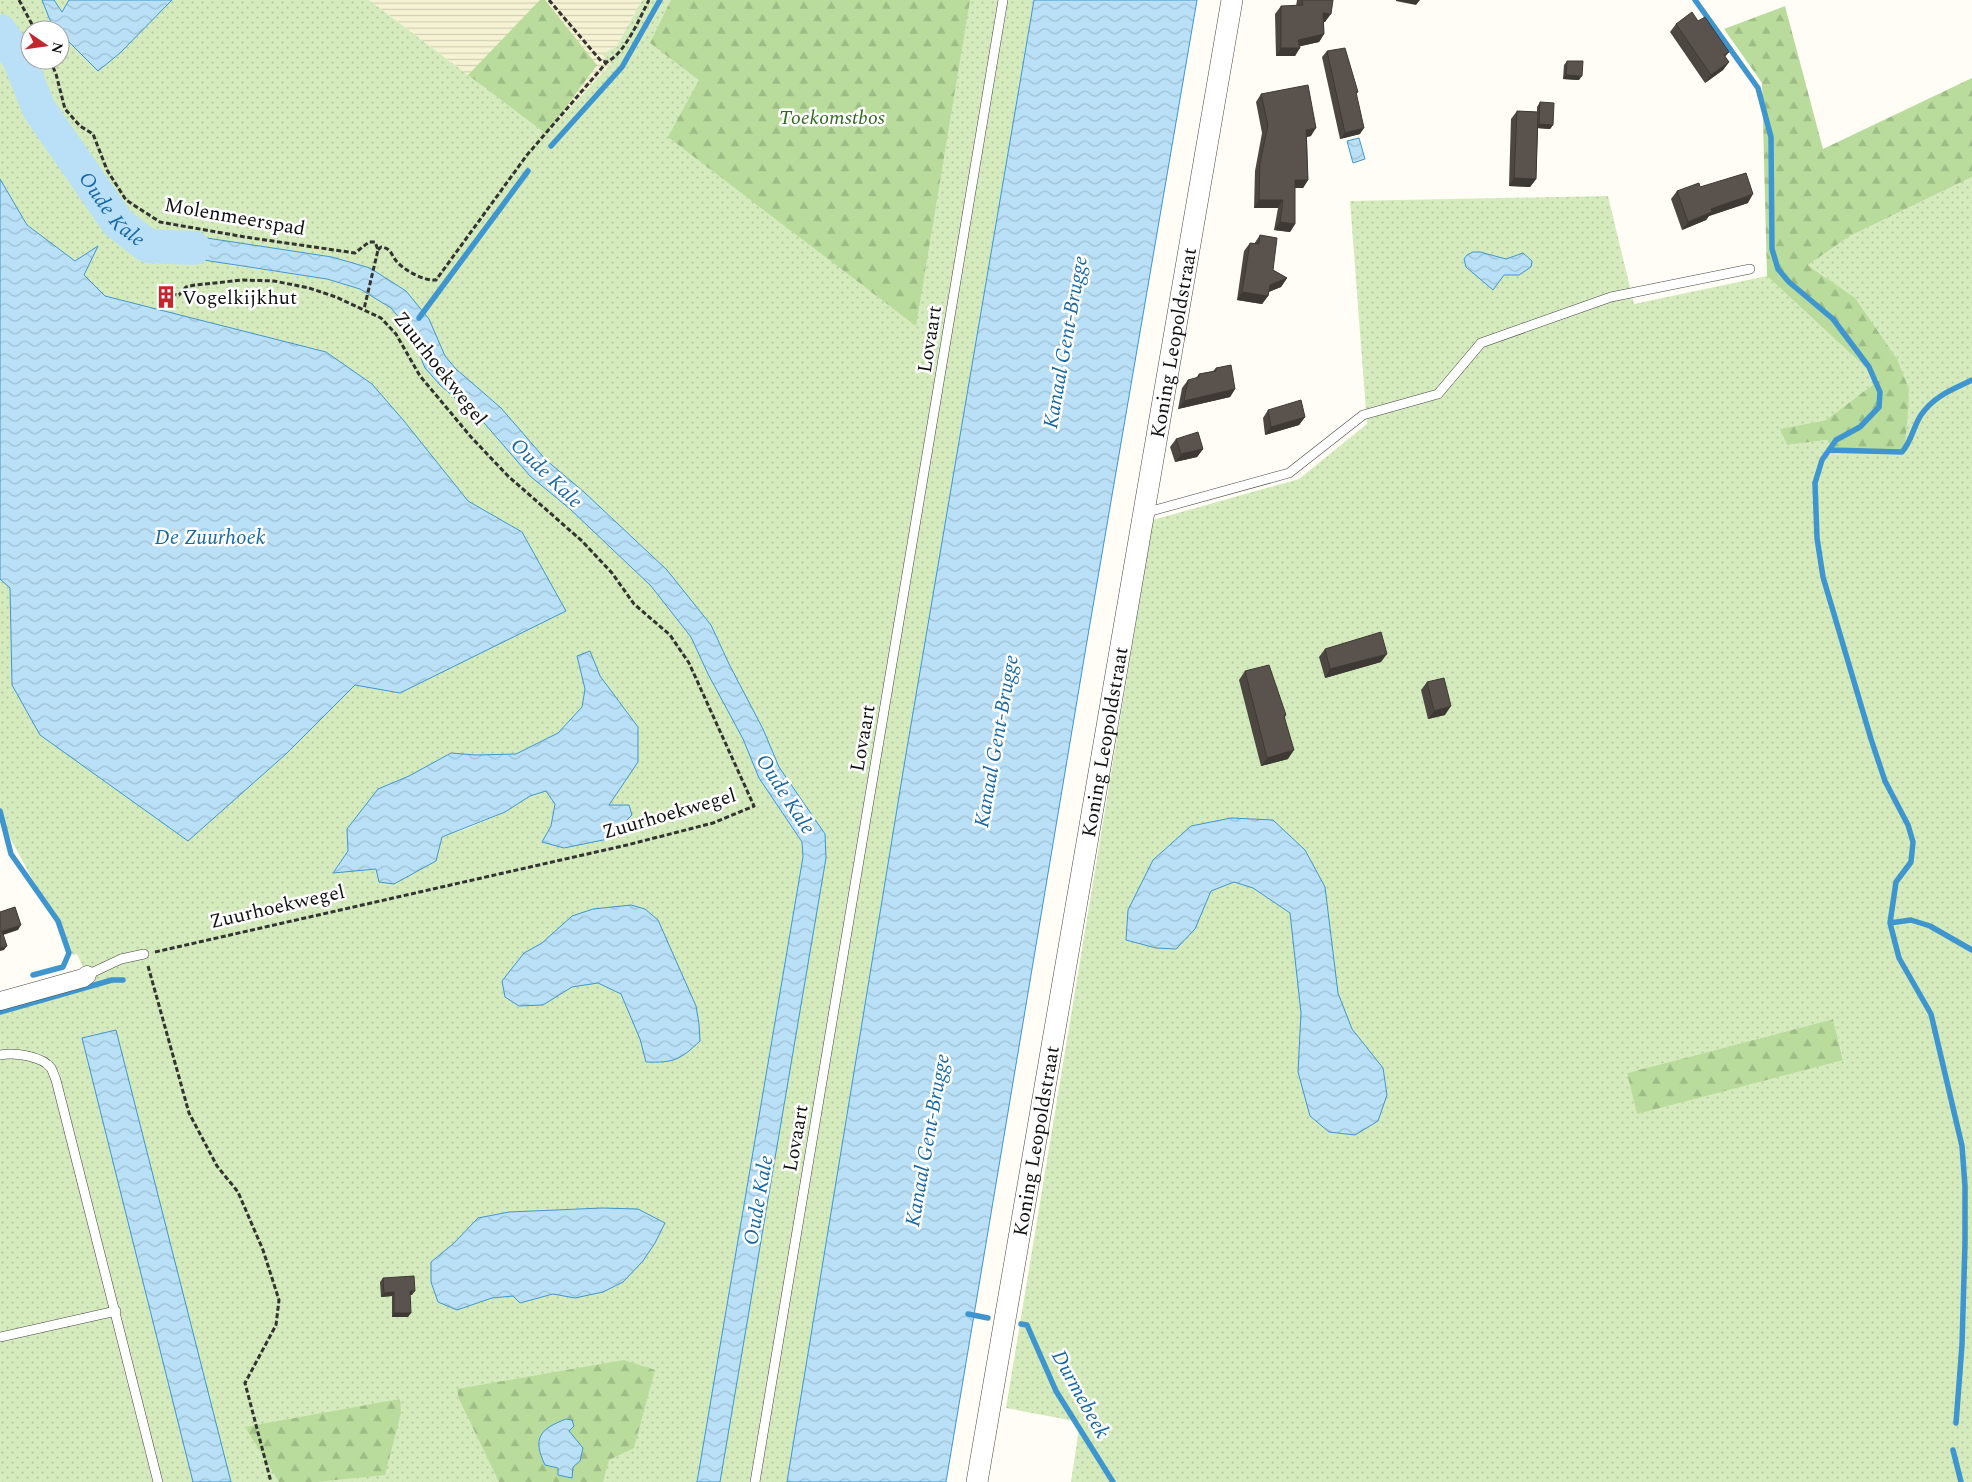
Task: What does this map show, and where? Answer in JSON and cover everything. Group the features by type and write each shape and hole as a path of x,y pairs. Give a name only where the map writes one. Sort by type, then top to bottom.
{"street":[{"name":"Koning Leopoldstraat","path":"977,1482 1142,514 1232,0"},
{"path":"0,1002 83,978 87,974"}],"lane":[{"name":"Lovaart","path":"755,1482 1003,0"},
{"path":"1142,514 1289,473 1363,415 1438,394 1481,343 1611,297 1750,269"},
{"path":"87,974 121,959 144,954"},
{"path":"0,1055 21,1055 38,1059 50,1067 56,1080 158,1482"},
{"path":"0,1337 116,1311"}],"path":[{"path":"19,0 29,20"},
{"path":"549,0 601,61 607,62"},
{"path":"378,250 381,247 386,247 399,264 430,280 436,280 526,155 630,37 649,0"},
{"name":"Molenmeerspad","path":"54,70 65,109 80,126 93,134 107,170 126,200 160,222 355,253 369,242 375,242 378,250"},
{"name":"Zuurhoekwegel","path":"364,309 378,250"},
{"name":"Zuurhoekwegel","path":"144,954 627,845 713,823 754,806 697,679 689,663 670,635 634,604 612,573 582,541 508,476 471,437 420,376 396,334 381,318 336,297 309,288 274,281 243,280 186,287 179,295 170,294"},
{"path":"144,954 163,1017 188,1113 217,1166 238,1192 263,1250 279,1300 276,1325 245,1383 270,1482"}],"shaded area":[{"path":"369,0 642,0 616,47 611,64 546,134"}],"green space":[{"path":"0,0 369,0 546,134 611,64 602,54 616,47 642,0 1034,0 905,760 787,1482 720,1482 826,858 779,767 763,729 711,625 667,570 584,492 546,460 501,408 456,369 445,356 429,319 370,268 332,257 233,242 230,265 327,279 360,289 391,308 410,331 425,368 440,385 485,424 530,476 570,509 651,586 691,637 708,674 743,739 759,778 803,844 803,857 697,1482 0,1482 0,1007 89,980 77,954 73,955 0,819 0,579 10,587 12,685 188,841 286,754 356,684 400,693 522,532 468,501 372,384 326,352 105,296 84,275 97,247 75,261 27,225 0,179","holes":["590,652 600,676 617,700 638,762 609,805 542,842 551,826 555,804 547,791 530,796 505,812 466,829 333,872 348,851 378,789 409,776 451,753 476,755 516,754 558,733 582,707 585,689 577,656","602,1208 665,1223 643,1261 576,1298 553,1294 520,1303 513,1296 492,1298 457,1310 431,1263 478,1218 509,1212"]},
{"path":"540,0 545,0 597,65 546,134 468,75"},
{"name":"Toekomstbos","path":"671,0 970,0 916,326 668,137 699,80 650,43"},
{"path":"1785,6 1823,149 1972,78 1972,177 1850,236 1808,265 1855,298 1897,359 1909,389 1904,454 1836,453 1827,440 1787,445 1780,429 1826,420 1879,380 1767,276 1762,83 1724,29"},
{"path":"1972,177 1972,1482 1071,1482 1080,1422 1006,1408 1153,520 1299,479 1367,424 1350,201 1608,196 1634,304 1767,276 1879,380 1826,420 1781,429 1787,445 1827,440 1903,454 1908,413 1826,277 1808,265 1850,236","holes":["1833,1019 1843,1059 1637,1113 1627,1073"]},
{"path":"1833,1019 1843,1060 1637,1114 1627,1073"},
{"path":"624,1360 655,1370 634,1448 609,1460 603,1482 499,1482 459,1399 457,1389"},
{"path":"400,1399 401,1413 385,1475 316,1482 279,1482 245,1427"}],"water":[{"path":"42,0 54,0 62,12 69,0 172,0 120,53 98,71 70,43 70,20 50,20"},
{"name":"Kanaal Gent-Brugge","path":"1034,0 1197,0 946,1482 787,1482 905,760"},
{"path":"1359,138 1365,159 1353,163 1347,141"},
{"name":"De Zuurhoek","path":"0,179 27,225 75,261 98,246 84,275 105,296 326,352 372,384 468,501 522,532 566,611 400,693 355,685 286,754 188,841 40,735 12,685 10,588 0,579"},
{"path":"187,235 332,257 370,268 406,291 429,319 445,356 456,369 501,408 546,460 584,492 667,570 711,625 763,729 779,767 825,834 826,858 720,1482 697,1482 803,857 802,842 759,778 743,739 708,674 691,637 651,586 570,509 530,476 485,424 440,385 425,368 410,331 391,308 360,289 327,279 184,257 148,246"},
{"path":"1473,252 1506,259 1523,253 1532,261 1531,267 1519,275 1504,275 1493,290 1466,267 1464,259"},
{"path":"590,651 600,676 638,727 638,762 609,805 629,805 632,815 608,839 564,848 542,842 551,826 555,804 546,791 530,796 505,812 442,837 436,861 394,884 379,882 376,869 333,873 348,851 347,829 378,789 409,776 451,753 476,755 516,754 558,733 582,707 585,689 577,656"},
{"path":"1231,818 1273,820 1305,850 1325,887 1338,993 1352,1029 1383,1068 1387,1095 1378,1121 1355,1135 1329,1132 1310,1116 1298,1072 1301,1013 1290,913 1253,888 1234,882 1211,891 1195,929 1176,949 1156,948 1126,940 1128,910 1153,860 1191,826"},
{"path":"631,905 645,909 658,920 696,1006 700,1041 682,1056 670,1061 646,1062 640,1039 621,994 598,983 572,987 543,1005 519,1006 505,997 502,981 524,953 542,943 572,916 593,909"},
{"path":"116,1030 231,1482 193,1482 82,1038"},
{"path":"602,1208 638,1209 665,1223 643,1261 623,1282 603,1292 575,1298 553,1294 520,1303 513,1296 492,1298 457,1310 438,1302 431,1282 431,1262 453,1244 478,1218 509,1212"},
{"path":"566,1419 572,1420 574,1426 569,1431 583,1448 580,1461 573,1467 572,1478 558,1475 558,1468 545,1465 539,1448 539,1441 545,1431"}],"building":[{"path":"1302,0 1333,0 1331,14 1323,13 1324,34 1298,40 1300,48 1281,48 1281,6 1303,5"},
{"path":"1692,12 1698,21 1705,17 1729,52 1724,55 1729,62 1711,75 1676,24"},
{"path":"1345,48 1358,92 1356,92 1364,128 1345,133 1327,51"},
{"path":"1567,61 1583,61 1582,76 1566,75"},
{"path":"1308,85 1316,128 1306,130 1308,180 1295,180 1295,224 1280,222 1283,200 1259,200 1260,163 1268,125 1261,94"},
{"path":"1540,102 1554,103 1553,125 1539,124"},
{"path":"1517,111 1538,112 1536,179 1514,178"},
{"path":"1746,173 1753,194 1711,209 1712,212 1688,222 1677,191 1699,183 1700,187"},
{"path":"1260,235 1277,238 1273,270 1287,278 1270,285 1268,296 1242,292 1250,243 1259,244"},
{"path":"1231,365 1235,389 1184,401 1188,380 1199,377 1199,374 1216,371 1216,368"},
{"path":"1301,400 1305,417 1271,427 1268,410"},
{"path":"1198,432 1203,449 1181,454 1176,439"},
{"path":"1381,632 1387,654 1330,669 1325,649"},
{"path":"1269,665 1286,715 1284,716 1294,750 1267,758 1245,671"},
{"path":"1444,678 1451,706 1434,711 1427,682"},
{"path":"15,907 21,925 2,931 7,946 0,948 0,912"},
{"path":"414,1276 415,1291 410,1291 411,1313 394,1313 394,1292 384,1293 383,1278"}],"waterway":[{"path":"551,146 622,67 660,0"},
{"path":"1695,0 1758,88 1771,137 1772,249 1778,269 1789,282 1833,319 1869,367 1880,392 1879,407 1860,427 1836,440 1822,460 1815,483 1817,538 1823,577 1871,739 1885,781 1908,825 1913,842 1911,862 1896,882 1890,923 1899,958 1931,1014 1962,1146 1965,1186 1965,1243 1962,1345 1956,1423"},
{"name":"Oude Kale","path":"0,31 19,59 39,109 118,223 148,246 194,248"},
{"path":"419,318 528,171"},
{"path":"1829,450 1902,452 1926,408 1944,394 1972,380"},
{"path":"0,811 11,854 58,921 69,953 63,967 33,975"},
{"path":"1890,923 1911,920 1930,926 1972,950"},
{"path":"0,1012 112,980 123,980"},
{"name":"Durmebeek","path":"968,1314 988,1318"},
{"name":"Durmebeek","path":"1021,1324 1027,1325 1056,1391 1113,1482"},
{"path":"1953,1450 1961,1482"}],"place":[{"name":"Vogelkijkhut","path":"166,297"}]}
